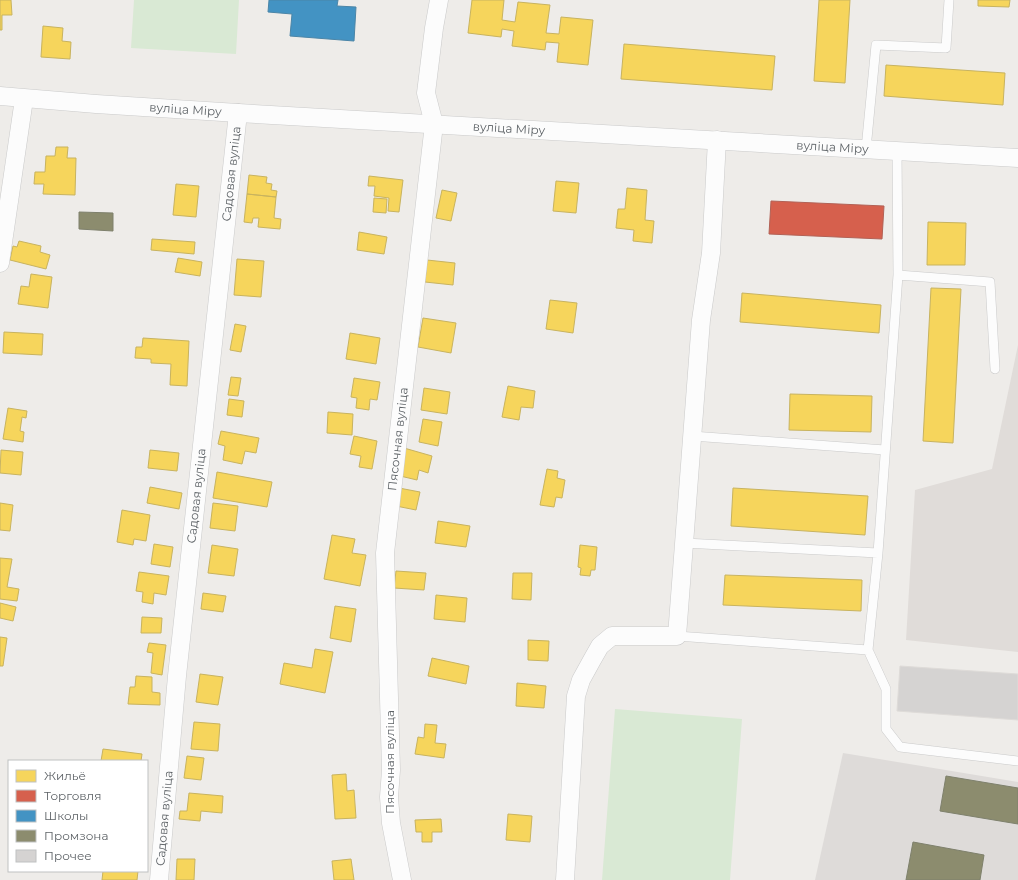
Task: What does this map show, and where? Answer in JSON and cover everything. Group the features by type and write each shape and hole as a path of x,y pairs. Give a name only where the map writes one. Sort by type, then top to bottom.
{"street":[{"name":"Пясочная вуліца","path":"402,880 391,824 389,797 392,770 385,553 434,124 426,93 439,0"},
{"name":"вуліца Міру","path":"0,96 24,99 238,113 1018,158"},
{"path":"0,263 24,99"},
{"name":"Садовая вуліца","path":"160,880 177,676 238,113"},
{"path":"565,880 576,696 581,680 600,646 612,636 677,636 701,320 711,253 717,140"}],"lane":[{"path":"866,149 876,45 946,48 949,0"},
{"path":"897,150 898,275 878,553 868,650 886,689 886,728 900,747 1018,761"},
{"path":"898,275 990,282 995,369"},
{"path":"692,436 885,450"},
{"path":"684,543 878,553"},
{"path":"677,636 868,650"}],"shaded area":[{"path":"1018,345 1018,652 906,640 915,490 992,469"},
{"path":"843,753 1018,782 1018,880 815,880"}],"green space":[{"path":"134,0 239,0 236,54 131,48"},
{"path":"615,709 742,719 730,880 602,880"}],"building: Жильё":[{"path":"0,0 11,0 12,15 2,15 2,30 0,30"},
{"path":"472,0 504,0 502,20 515,22 518,2 550,5 546,33 559,34 561,17 593,20 588,65 557,62 559,43 546,42 545,50 512,46 514,31 502,29 501,37 468,33"},
{"path":"819,0 850,0 845,83 814,81"},
{"path":"978,0 1010,0 1009,7 978,6"},
{"path":"43,26 63,28 62,41 71,42 70,59 41,57"},
{"path":"624,44 775,56 772,90 621,79"},
{"path":"886,65 1005,73 1003,105 884,96"},
{"path":"56,147 68,147 67,158 76,158 75,195 43,194 44,184 34,184 35,172 45,172 46,156 55,156"},
{"path":"249,175 267,177 266,183 272,184 271,190 277,191 276,197 247,194"},
{"path":"369,176 403,180 399,212 388,211 389,198 374,196 375,186 368,186"},
{"path":"556,181 579,183 576,213 553,211"},
{"path":"176,184 199,186 196,217 173,215"},
{"path":"627,188 647,190 645,220 654,221 652,243 633,241 634,230 616,228 618,209 625,209"},
{"path":"442,190 457,193 451,221 436,218"},
{"path":"247,194 276,197 274,218 281,219 280,229 258,227 259,218 253,218 252,223 244,222"},
{"path":"374,198 387,199 386,213 373,212"},
{"path":"928,222 966,223 965,265 927,265"},
{"path":"359,232 387,237 384,254 357,250"},
{"path":"152,239 195,242 194,254 151,250"},
{"path":"19,241 41,246 40,252 50,255 46,269 10,260 13,246 17,247"},
{"path":"178,258 202,262 200,276 175,272"},
{"path":"237,259 264,261 261,297 234,295"},
{"path":"427,260 455,263 453,285 425,282"},
{"path":"31,274 52,277 48,308 18,304 21,286 29,287"},
{"path":"931,288 961,289 953,443 923,441"},
{"path":"742,293 881,305 879,333 740,322"},
{"path":"550,300 577,303 573,333 546,329"},
{"path":"423,318 456,323 451,353 418,347"},
{"path":"235,324 246,326 241,352 230,350"},
{"path":"4,332 43,334 42,355 3,353"},
{"path":"350,333 380,338 376,364 346,359"},
{"path":"143,338 189,341 187,386 170,385 171,364 151,363 151,359 135,358 136,347 142,347"},
{"path":"231,377 241,378 238,396 228,395"},
{"path":"354,378 380,382 377,400 370,399 369,410 356,408 357,398 351,397"},
{"path":"508,386 535,391 533,408 521,407 519,420 502,417"},
{"path":"424,388 450,392 447,414 421,410"},
{"path":"790,394 872,396 871,432 789,430"},
{"path":"229,399 244,401 242,417 227,415"},
{"path":"8,408 27,411 26,418 22,417 20,431 24,432 23,442 3,439"},
{"path":"328,412 353,414 352,435 327,433"},
{"path":"423,419 442,422 438,446 419,442"},
{"path":"221,431 259,438 256,453 245,451 242,464 223,460 225,446 218,444"},
{"path":"354,436 377,441 372,469 359,467 361,456 350,454"},
{"path":"404,448 432,456 428,473 419,470 417,480 396,475"},
{"path":"1,450 23,452 21,475 0,473"},
{"path":"150,450 179,453 177,471 148,468"},
{"path":"547,469 558,471 557,478 565,480 562,498 556,497 554,507 540,505"},
{"path":"217,472 272,482 267,507 213,498"},
{"path":"150,487 182,493 179,509 147,503"},
{"path":"399,488 420,492 416,510 396,506"},
{"path":"733,488 868,496 865,535 731,526"},
{"path":"0,503 13,505 10,531 0,530"},
{"path":"213,503 238,506 235,531 210,528"},
{"path":"122,510 150,515 146,541 134,539 133,545 117,542"},
{"path":"438,521 470,526 466,547 435,543"},
{"path":"332,535 355,539 352,553 366,555 360,586 324,579"},
{"path":"154,544 173,547 170,567 151,564"},
{"path":"212,545 238,549 234,576 208,573"},
{"path":"580,545 597,547 595,570 591,570 590,576 580,575 581,568 578,567"},
{"path":"0,558 12,559 7,587 19,589 17,601 0,599"},
{"path":"396,571 426,573 424,590 394,588"},
{"path":"139,572 169,576 166,595 154,593 153,604 142,602 143,592 136,591"},
{"path":"513,573 532,573 531,600 512,599"},
{"path":"725,575 862,580 861,611 723,605"},
{"path":"203,593 226,596 223,612 201,609"},
{"path":"436,595 467,598 465,622 434,619"},
{"path":"0,603 16,607 13,621 0,618"},
{"path":"335,606 356,609 351,642 330,638"},
{"path":"142,617 162,618 161,633 141,633"},
{"path":"0,637 7,638 3,666 0,666"},
{"path":"528,640 549,641 548,661 528,660"},
{"path":"149,643 166,645 162,675 151,673 153,653 147,652"},
{"path":"315,649 333,652 325,693 280,684 284,663 312,668"},
{"path":"432,658 469,666 466,684 428,676"},
{"path":"200,674 223,677 218,705 196,702"},
{"path":"136,676 152,677 152,692 160,693 160,705 128,704 130,687 135,687"},
{"path":"517,683 546,686 544,708 516,706"},
{"path":"194,722 220,724 218,751 191,749"},
{"path":"425,724 437,725 435,743 446,744 444,758 415,754 418,737 424,738"},
{"path":"103,749 142,754 141,760 101,760"},
{"path":"187,756 204,758 201,780 184,778"},
{"path":"346,774 347,791 354,790 356,818 335,819 332,775"},
{"path":"189,793 223,796 222,813 201,811 200,821 179,819 180,811 187,811"},
{"path":"508,814 532,816 530,842 506,840"},
{"path":"441,819 442,832 432,832 432,842 422,842 422,832 416,832 415,820"},
{"path":"177,859 195,859 194,880 176,880"},
{"path":"351,859 354,880 334,880 332,861"},
{"path":"103,872 138,872 137,880 102,880"}],"building: Торговля":[{"path":"771,201 884,206 882,239 769,234"}],"building: Школы":[{"path":"269,0 338,0 337,6 356,7 354,41 290,36 292,14 268,12"}],"building: Промзона":[{"path":"79,212 113,213 113,231 79,229"},
{"path":"946,776 1018,788 1018,824 940,811"},
{"path":"913,842 984,855 980,880 906,880"}],"building: Прочее":[{"path":"900,666 1018,674 1018,720 897,711"}]}
